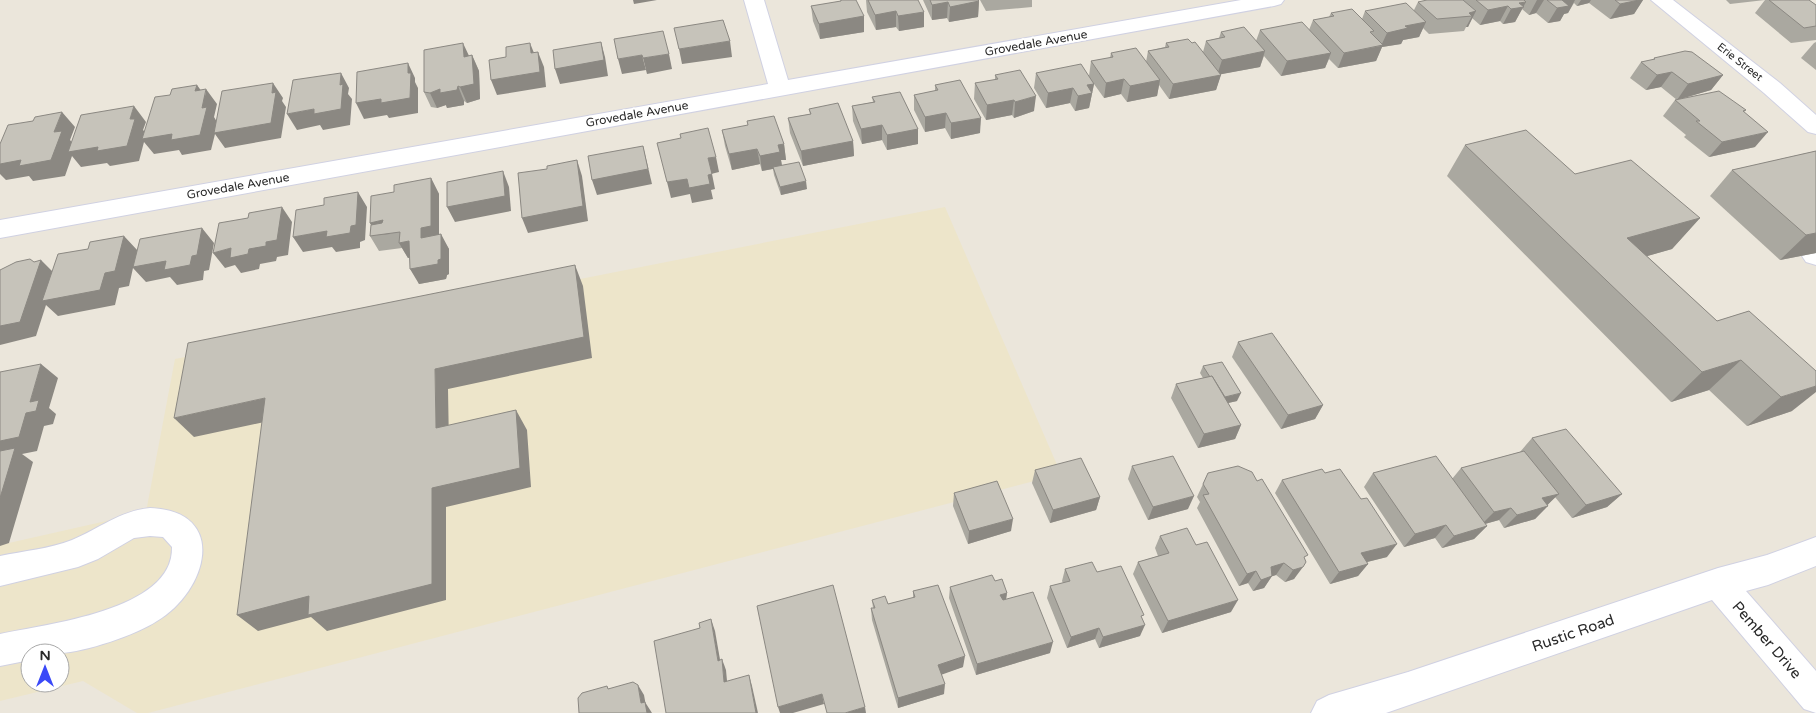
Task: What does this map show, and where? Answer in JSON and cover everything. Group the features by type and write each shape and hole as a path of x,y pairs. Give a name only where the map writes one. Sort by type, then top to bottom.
{"street":[{"path":"754,0 780,89"},
{"name":"Grovedale Avenue","path":"0,229 1274,0"},
{"name":"Erie Street","path":"1661,0 1772,88 1816,127"},
{"path":"0,571 77,554 99,543 116,530 149,522 174,527 183,534 187,544 188,557 175,585 148,610 113,625 0,650"},
{"name":"Rustic Road","path":"1329,713 1408,689 1718,583 1768,570 1816,551"},
{"name":"Pember Drive","path":"1718,583 1816,697"}],"shaded area":[{"path":"945,207 1061,474 148,713 137,713 83,681 70,684 70,643 20,643 20,693 33,693 0,701 0,545 146,512 175,359"}],"building":[{"path":"841,0 856,0 864,16 819,24 811,6"},
{"path":"868,0 918,0 924,12 898,16 896,11 875,15"},
{"path":"930,0 979,1 950,7 948,2 932,5"},
{"path":"1427,0 1463,0 1476,11 1469,13 1472,16 1437,19 1418,2"},
{"path":"1476,0 1524,0 1526,2 1519,3 1524,7 1511,9 1508,6 1488,10"},
{"path":"1547,0 1562,0 1569,6 1557,8"},
{"path":"1615,0 1639,0 1620,4"},
{"path":"1769,0 1809,0 1816,5 1816,26 1804,28"},
{"path":"1406,3 1426,22 1405,26 1408,28 1387,33 1365,11"},
{"path":"1352,9 1374,31 1370,32 1383,45 1344,53 1313,20 1334,16 1331,13"},
{"path":"723,20 730,41 679,49 674,28"},
{"path":"1302,22 1331,53 1287,61 1260,30"},
{"path":"1244,27 1265,51 1222,60 1206,41 1225,37 1221,32"},
{"path":"663,31 669,54 643,58 642,55 618,59 614,39"},
{"path":"1188,39 1192,43 1195,42 1221,75 1173,84 1148,51 1169,47 1166,43"},
{"path":"601,42 604,60 555,69 553,50"},
{"path":"463,43 464,57 472,55 474,84 458,86 457,90 440,93 440,89 430,93 424,92 424,50"},
{"path":"530,43 531,53 538,52 540,72 491,80 489,60 506,57 506,47"},
{"path":"1136,48 1160,80 1130,86 1124,79 1106,83 1091,61 1113,57 1111,53"},
{"path":"1685,51 1692,52 1723,75 1688,84 1672,72 1657,75 1641,62 1654,58"},
{"path":"408,63 408,73 411,73 410,98 381,103 381,99 356,103 357,72"},
{"path":"1081,64 1094,84 1087,85 1092,93 1078,96 1073,88 1048,93 1036,73"},
{"path":"1020,70 1036,96 1015,102 1014,100 987,105 975,83 998,79 995,75"},
{"path":"341,73 340,85 343,84 341,109 314,114 314,109 287,114 293,80"},
{"path":"960,80 981,118 951,123 946,113 925,117 914,95 938,90 935,85"},
{"path":"273,83 272,93 276,92 271,123 214,133 222,91"},
{"path":"197,85 195,91 206,89 202,108 207,107 200,135 171,140 172,134 142,139 155,97 170,95 172,89"},
{"path":"1719,91 1746,110 1743,111 1768,132 1722,142 1696,121 1700,121 1675,100"},
{"path":"900,92 918,129 887,135 882,125 861,129 852,106 875,102 872,97"},
{"path":"838,103 853,141 801,151 788,118 811,114 809,109"},
{"path":"134,106 130,119 135,119 127,146 97,151 98,147 68,152 81,115"},
{"path":"62,112 54,132 62,131 51,160 19,166 21,160 0,164 0,144 8,125 33,121 35,117"},
{"path":"774,116 784,144 778,145 780,152 760,156 757,149 729,154 722,130 748,125 747,121"},
{"path":"708,128 716,157 708,158 712,174 708,175 710,184 689,188 687,179 667,182 657,143 681,138 680,134"},
{"path":"1526,130 1575,174 1631,160 1700,218 1627,238 1717,321 1749,311 1816,371 1816,386 1781,397 1741,360 1702,372 1465,145"},
{"path":"643,146 648,169 592,180 588,156"},
{"path":"1816,151 1816,233 1806,235 1732,170"},
{"path":"577,160 583,206 522,218 518,173 547,169 547,166"},
{"path":"799,162 806,181 780,187 773,167"},
{"path":"503,171 505,196 447,207 447,182"},
{"path":"431,178 431,226 421,228 421,238 441,234 441,259 438,260 438,264 410,269 409,241 399,243 400,232 370,236 371,225 382,223 383,220 370,223 371,196 394,192 394,185"},
{"path":"358,192 356,225 351,226 350,233 326,237 327,231 293,237 296,210 324,205 324,198"},
{"path":"282,207 277,240 266,242 266,246 249,249 248,254 230,258 231,248 213,253 219,223 248,218 249,213"},
{"path":"202,228 197,255 192,256 190,265 164,270 166,261 133,267 140,239"},
{"path":"124,236 115,271 105,273 100,290 42,301 58,254 88,249 90,242"},
{"path":"30,259 34,262 41,260 20,322 0,326 0,270 16,262"},
{"path":"575,265 584,337 435,369 436,428 516,410 520,468 432,488 432,584 308,615 309,596 237,615 265,398 174,418 188,343"},
{"path":"1272,333 1323,405 1288,415 1238,342"},
{"path":"1222,362 1241,393 1225,397 1212,376 1210,377 1203,366"},
{"path":"41,364 30,402 39,400 36,411 26,413 19,437 0,441 0,372"},
{"path":"1212,376 1241,425 1204,434 1176,384"},
{"path":"1566,429 1622,494 1586,505 1532,438"},
{"path":"15,448 0,498 0,451"},
{"path":"1524,451 1559,494 1542,498 1548,506 1517,515 1511,508 1494,512 1461,468"},
{"path":"1173,456 1194,496 1153,507 1132,466"},
{"path":"1436,456 1487,526 1454,536 1446,525 1415,534 1373,473"},
{"path":"1081,458 1100,497 1053,510 1035,470"},
{"path":"1238,466 1252,472 1257,481 1262,479 1308,555 1304,557 1306,562 1303,567 1293,570 1284,563 1271,567 1272,576 1261,580 1256,571 1247,574 1203,495 1209,494 1203,484 1208,473"},
{"path":"1322,469 1325,473 1340,469 1361,499 1367,498 1397,544 1361,553 1368,564 1339,572 1282,480"},
{"path":"997,481 1013,519 969,531 954,493"},
{"path":"1187,528 1196,545 1207,542 1238,600 1168,621 1138,562 1169,553 1160,536"},
{"path":"1092,562 1097,572 1121,566 1144,615 1141,616 1145,625 1103,637 1099,628 1071,637 1050,586 1070,581 1065,569"},
{"path":"992,575 995,581 1002,579 1007,593 1000,595 1003,600 1033,592 1053,642 977,664 950,587"},
{"path":"833,585 865,707 845,713 827,713 822,694 778,707 757,606"},
{"path":"938,585 965,656 938,665 945,684 898,698 871,608 875,608 872,600 885,596 888,604 915,597 913,591"},
{"path":"711,619 718,661 722,659 724,682 749,675 756,713 666,713 654,641 700,628 699,623"},
{"path":"633,682 638,685 641,703 645,702 647,713 579,713 578,698 582,693 607,686 608,689"}]}
